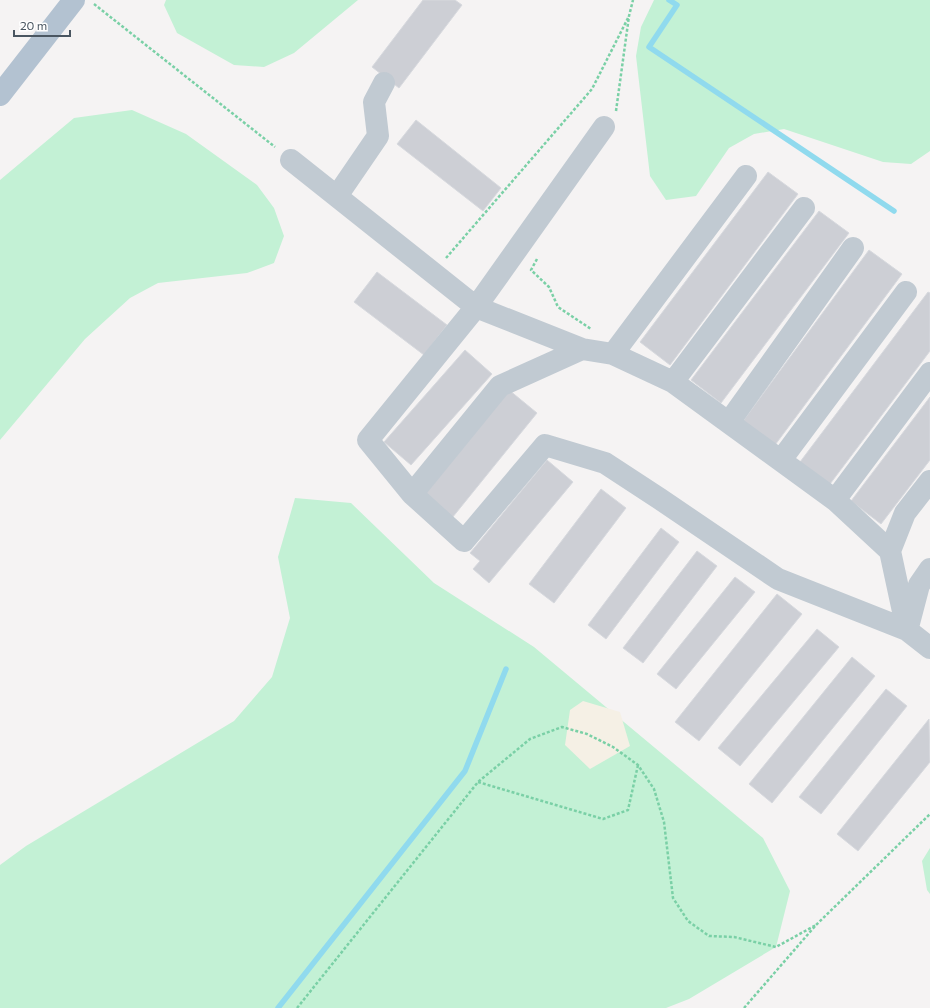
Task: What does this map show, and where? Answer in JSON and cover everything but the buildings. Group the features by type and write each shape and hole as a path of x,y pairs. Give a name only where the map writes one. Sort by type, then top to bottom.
{"main road":[{"path":"0,95 74,0"}],"street":[{"path":"337,196 378,136 374,102 384,83"},
{"path":"604,127 476,307 368,440 412,494 464,541 545,445 605,463 660,498 778,579 907,630 930,648"},
{"path":"291,160 476,307 582,350 613,354 673,382 835,500 890,551"},
{"path":"613,354 746,176"},
{"path":"673,382 804,208"},
{"path":"729,422 853,248"},
{"path":"781,460 906,292"},
{"path":"412,494 500,386 582,350"},
{"path":"835,500 930,373"},
{"path":"907,630 890,551 905,514 930,481"},
{"path":"907,630 919,585 930,569"}],"path":[{"path":"89,0 291,160"},
{"path":"433,273 592,89 629,16"},
{"path":"297,1008 478,782 530,739 562,727 587,734 614,747 638,765 654,789 664,822 673,898 688,921 709,936 734,937 776,947 816,925"},
{"path":"478,782 603,819 628,810 638,765"},
{"path":"744,1008 816,925 930,814"}],"green space":[{"path":"166,0 358,0 294,53 264,67 234,65 177,33 164,5"},
{"path":"654,0 930,0 930,151 911,164 883,162 784,129 754,134 729,148 696,196 666,200 650,176 636,56 641,27"},
{"path":"132,110 186,134 257,185 274,208 284,236 274,263 247,273 158,283 130,298 85,339 0,440 0,180 74,118"},
{"path":"295,498 351,503 434,583 534,647 763,838 790,891 776,947 689,999 666,1008 0,1008 0,865 26,846 234,721 272,677 290,618 278,557"},
{"path":"930,848 930,894 927,890 922,861"}],"sand":[{"path":"583,701 620,712 630,746 590,769 565,745 570,710"}],"waterway":[{"path":"669,0 677,5 649,47 894,211"},
{"path":"278,1008 465,771 506,669"}]}
